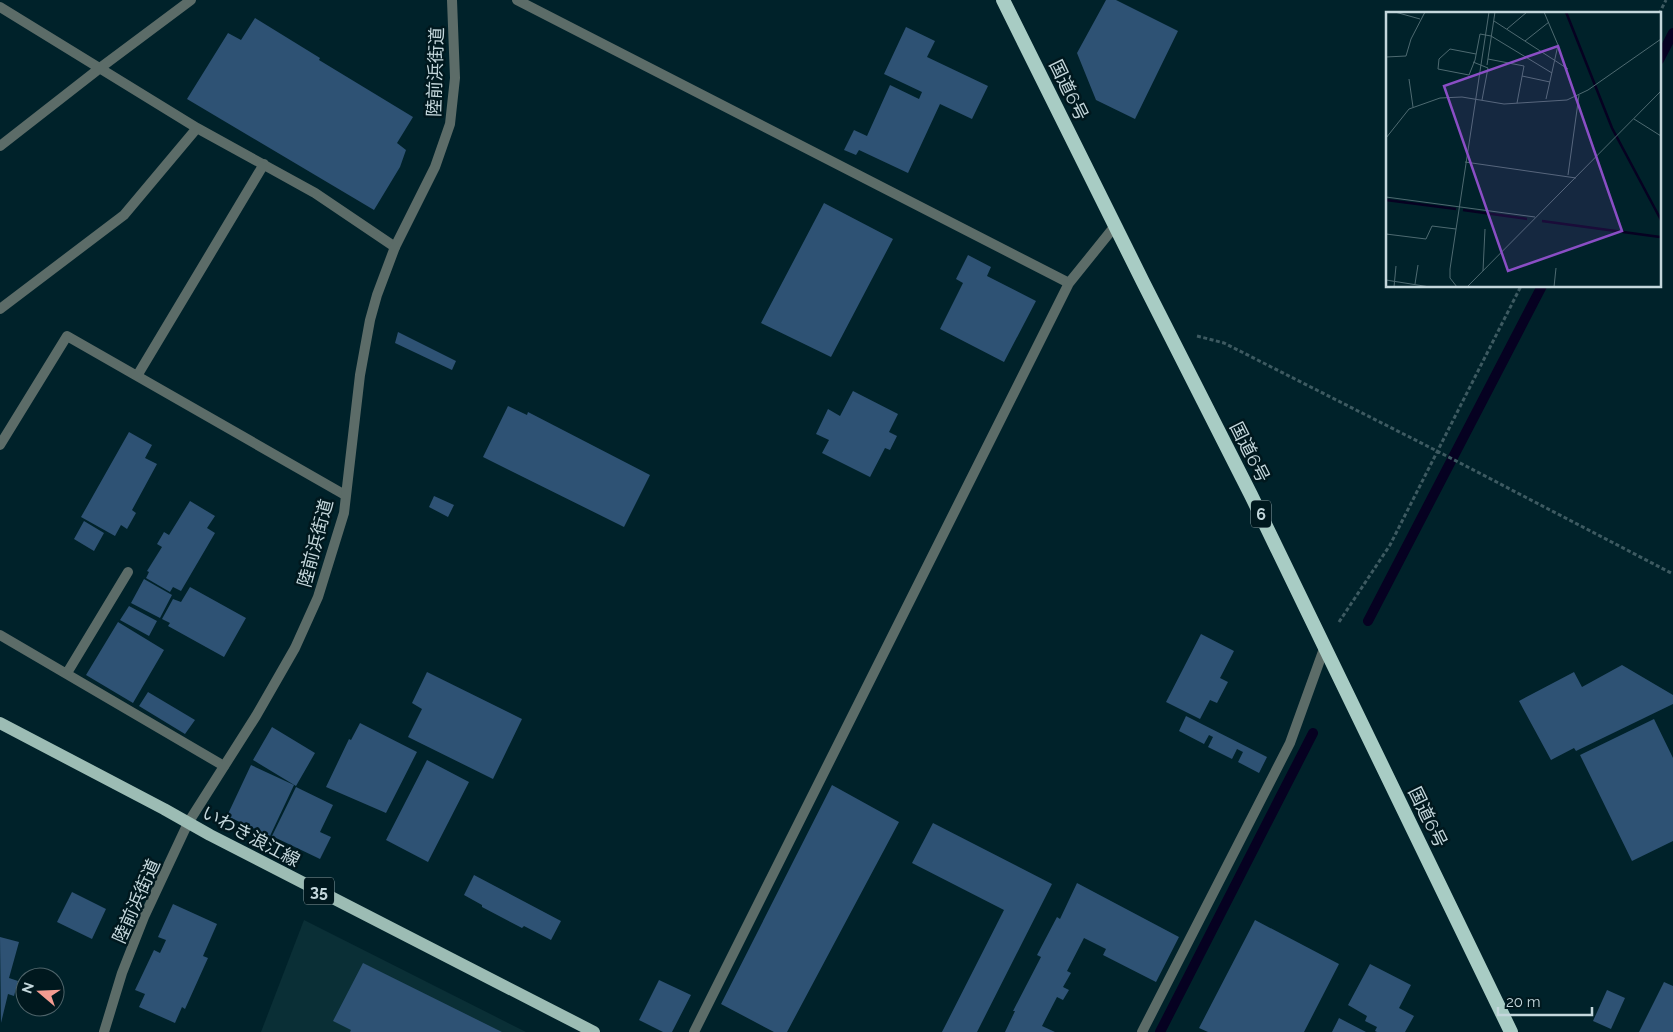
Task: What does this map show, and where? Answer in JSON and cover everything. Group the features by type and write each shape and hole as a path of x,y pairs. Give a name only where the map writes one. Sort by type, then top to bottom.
{"highway":[{"name":"国道6号","path":"1003,0 1325,646 1511,1032"}],"main road":[{"name":"いわき浪江線","path":"0,723 188,823 594,1032"}],"street":[{"path":"0,146 191,0"},
{"name":"陸前浜街道","path":"104,1032 122,973 144,917 188,823 256,716 295,648 318,597 344,513 360,375 370,320 395,247 435,167 450,124 455,78 452,0"},
{"path":"517,0 1069,283"},
{"path":"0,7 197,128 315,193 395,247"},
{"path":"0,309 124,215 197,128"},
{"path":"137,376 264,164"},
{"path":"694,1032 1069,283 1115,226"},
{"path":"0,445 67,336 346,495"},
{"path":"67,673 128,572"},
{"path":"0,635 224,766"},
{"path":"1142,1032 1290,743 1325,646"}],"path":[{"path":"1660,12 1666,0"},
{"path":"1325,646 1356,594 1390,544 1520,288"},
{"path":"1167,329 1224,344 1437,451 1673,574"}],"shaded area":[{"path":"304,920 526,1032 261,1032"}],"building":[{"path":"1106,0 1116,0 1178,31 1135,119 1096,100 1077,53"},
{"path":"255,18 320,58 319,60 413,117 397,143 406,150 400,167 374,210 187,99 228,33 241,40"},
{"path":"906,27 935,41 927,57 988,86 972,119 940,104 908,173 859,150 856,155 844,150 854,130 867,136 890,85 919,99 922,92 884,74"},
{"path":"824,203 893,239 831,357 761,323"},
{"path":"968,255 991,267 987,276 1036,301 1004,362 940,329 963,283 956,279"},
{"path":"398,332 456,361 452,370 395,343"},
{"path":"853,391 898,414 889,432 897,436 890,450 885,448 870,477 822,453 829,440 816,434 828,409 840,416"},
{"path":"508,406 527,415 528,412 650,475 624,527 483,457"},
{"path":"129,432 152,445 145,458 157,464 132,510 136,513 127,529 121,525 115,536 81,517"},
{"path":"434,496 454,505 448,517 429,507"},
{"path":"190,501 215,516 207,528 215,533 181,591 173,587 170,592 146,578 149,572 147,571 162,547 157,544 164,532 169,535"},
{"path":"84,521 104,533 94,551 74,539"},
{"path":"144,579 172,595 160,618 131,603"},
{"path":"190,587 246,618 224,657 168,626 170,623 162,619 173,599 181,602"},
{"path":"129,606 157,621 149,636 120,620"},
{"path":"118,622 164,650 133,703 86,675"},
{"path":"1201,634 1234,651 1220,678 1228,682 1217,703 1210,700 1200,719 1166,702"},
{"path":"1622,665 1673,695 1673,704 1576,751 1574,748 1551,760 1519,701 1574,672 1582,687"},
{"path":"427,672 522,719 493,779 408,737 422,709 412,703"},
{"path":"148,692 195,720 185,734 139,706"},
{"path":"1186,716 1267,757 1259,773 1238,762 1243,752 1237,749 1232,759 1208,747 1213,737 1209,735 1204,744 1179,731"},
{"path":"1654,719 1673,758 1673,841 1632,861 1580,755"},
{"path":"360,723 417,752 386,813 326,787 349,739 351,740"},
{"path":"272,727 315,753 296,786 253,760"},
{"path":"427,760 469,782 428,862 386,840"},
{"path":"251,765 294,785 270,836 227,816"},
{"path":"832,785 899,822 787,1032 774,1032 721,1004"},
{"path":"296,787 333,805 320,832 331,837 320,859 272,836"},
{"path":"933,823 1052,884 977,1032 942,1032 1004,910 912,863"},
{"path":"474,875 561,921 551,940 524,926 522,928 482,907 482,905 464,895"},
{"path":"1077,883 1179,937 1156,982 1103,955 1106,949 1084,938 1067,971 1071,973 1063,987 1069,990 1063,1000 1057,997 1042,1026 1055,1032 1005,1032 1015,1011 1013,1011 1041,957 1037,955 1057,917 1060,919"},
{"path":"72,892 106,909 92,939 57,922"},
{"path":"173,904 217,924 203,956 208,958 185,1009 182,1007 175,1023 139,1007 145,994 135,990 154,950 160,953 166,940 158,937"},
{"path":"1255,920 1339,964 1304,1032 1208,1032 1199,1028"},
{"path":"0,937 19,942 9,978 15,980 15,992 14,996 8,994 1,1023"},
{"path":"363,963 502,1032 350,1032 351,1030 333,1021"},
{"path":"1370,964 1411,985 1399,1008 1414,1016 1405,1032 1377,1032 1375,1031 1377,1027 1365,1021 1367,1016 1348,1005"},
{"path":"659,980 691,995 672,1032 663,1032 639,1020"},
{"path":"1664,982 1673,986 1673,1032 1639,1032"},
{"path":"1607,990 1625,998 1611,1029 1593,1021"},
{"path":"1339,1018 1366,1032 1332,1032"}],"waterway":[{"path":"1660,58 1673,33"},
{"path":"1368,621 1541,288"},
{"path":"1160,1032 1313,733"}]}
